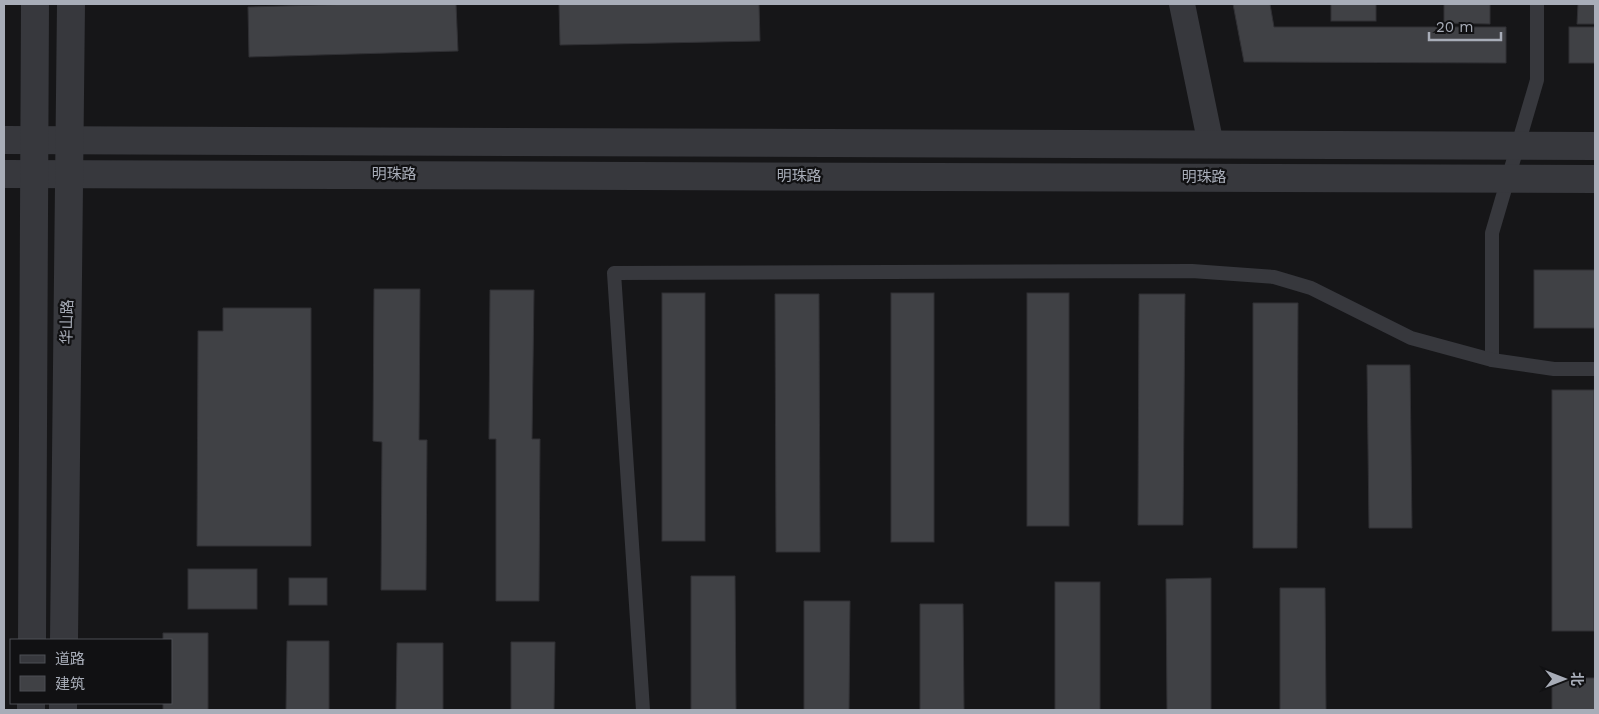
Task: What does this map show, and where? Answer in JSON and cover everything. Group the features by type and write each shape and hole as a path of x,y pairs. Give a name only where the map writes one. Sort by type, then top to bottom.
{"street":[{"path":"32,639 35,4"},
{"name":"华山路","path":"64,639 71,4"},
{"path":"1182,4 1211,145"},
{"path":"4,140 1595,146"},
{"name":"明珠路","path":"4,174 1595,179"}],"lane":[{"path":"1492,360 1492,233 1537,80 1536,4"},
{"path":"643,710 614,273 1192,271 1274,276 1311,288 1411,338 1492,360 1554,370 1595,369"}],"building":[{"path":"456,4 458,51 249,57 248,7"},
{"path":"559,4 759,4 760,41 560,45"},
{"path":"1233,4 1270,4 1274,27 1506,27 1506,63 1244,62"},
{"path":"1331,4 1376,4 1376,21 1331,21"},
{"path":"1444,4 1490,4 1490,24 1444,23"},
{"path":"1578,4 1595,4 1595,24 1577,24"},
{"path":"1569,27 1595,27 1595,63 1569,63"},
{"path":"1534,270 1595,270 1595,328 1534,328"},
{"path":"374,289 420,289 419,440 427,440 426,590 381,590 382,442 373,441"},
{"path":"490,290 534,290 532,439 540,439 539,601 496,601 496,439 489,439"},
{"path":"662,293 705,293 705,541 662,541"},
{"path":"891,293 934,293 934,542 891,542"},
{"path":"1027,293 1069,293 1069,526 1027,526"},
{"path":"775,294 819,294 820,552 776,552"},
{"path":"1139,294 1185,294 1183,525 1138,525"},
{"path":"1253,303 1298,303 1297,548 1253,548"},
{"path":"223,308 311,308 311,546 197,546 198,331 223,331"},
{"path":"1367,365 1410,365 1412,528 1369,528"},
{"path":"1552,390 1594,390 1594,631 1552,631"},
{"path":"188,569 257,569 257,609 188,609"},
{"path":"691,576 735,576 736,710 691,710"},
{"path":"289,578 327,578 327,605 289,605"},
{"path":"1211,578 1211,710 1167,710 1166,579"},
{"path":"1055,582 1100,582 1100,710 1055,710"},
{"path":"1280,588 1325,588 1326,710 1280,710"},
{"path":"804,601 850,601 849,710 804,710"},
{"path":"920,604 963,604 964,710 920,710"},
{"path":"163,633 208,633 208,710 163,710 163,704 172,704 172,639 163,639"},
{"path":"287,641 329,641 329,710 286,710"},
{"path":"511,642 555,642 554,710 511,710"},
{"path":"397,643 443,643 443,710 396,710"},
{"path":"1552,678 1595,678 1595,710 1552,710"}]}
